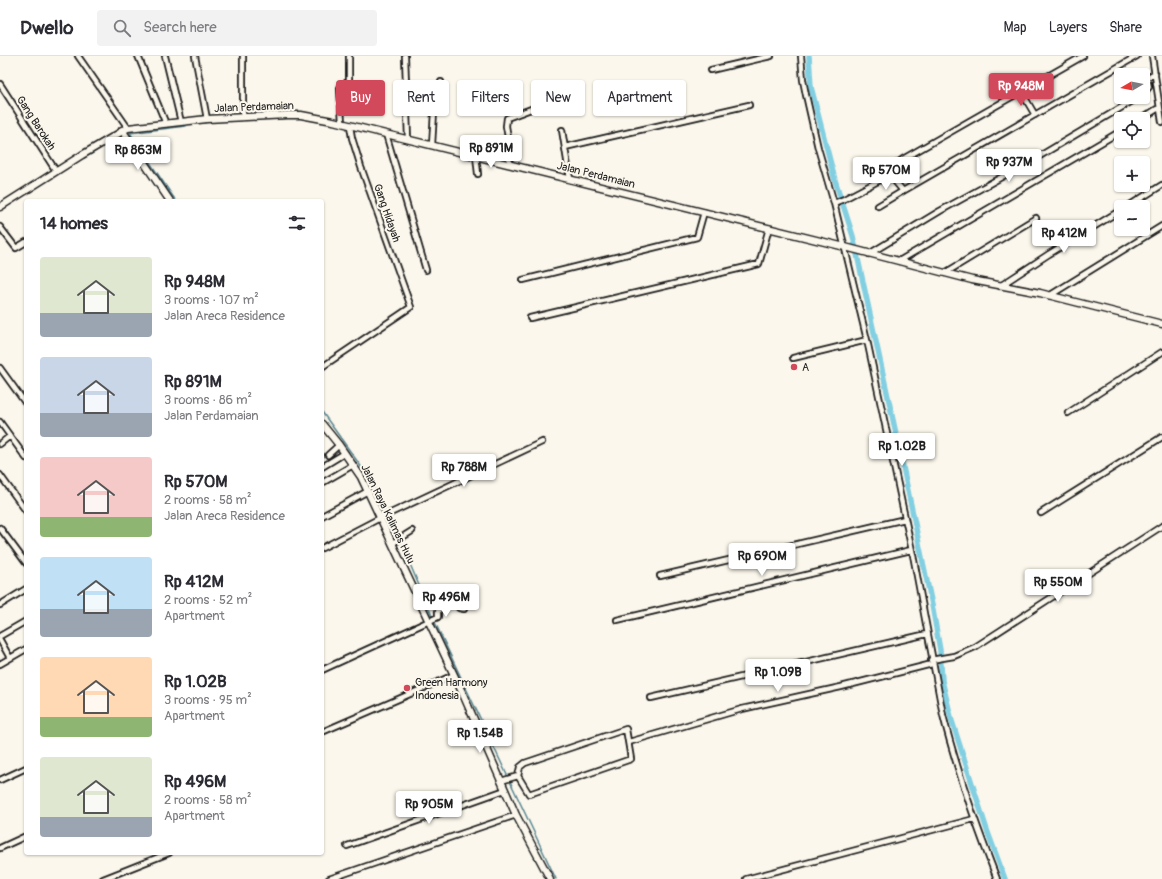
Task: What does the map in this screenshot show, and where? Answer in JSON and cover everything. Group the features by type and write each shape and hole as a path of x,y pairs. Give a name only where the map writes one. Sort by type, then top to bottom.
{"street":[{"path":"78,56 169,199"},
{"path":"138,56 166,124"},
{"path":"165,56 181,122"},
{"path":"195,56 207,119"},
{"path":"243,56 243,117"},
{"path":"342,124 340,88 350,81 349,56"},
{"path":"405,56 408,140"},
{"path":"711,70 771,56"},
{"path":"801,56 803,80 818,148 848,248 925,616 927,634 949,739 974,820 997,879"},
{"path":"834,203 889,174 892,167 903,159 1083,56"},
{"path":"878,206 1137,56"},
{"path":"1152,56 1162,122"},
{"path":"1150,76 1155,73"},
{"name":"Gang Barokah","path":"0,84 56,171"},
{"path":"1021,91 1035,115"},
{"path":"869,254 940,211 1038,157 1127,104"},
{"path":"565,147 749,105"},
{"path":"508,164 511,155 506,126 507,118 531,109"},
{"path":"1150,113 1157,109"},
{"name":"Jalan Perdamaian","path":"0,207 125,129 207,119 301,116 432,145 945,273 1049,296 1162,324"},
{"path":"432,145 434,116"},
{"name":"Gang Hidayah","path":"324,366 411,306 361,167 350,126"},
{"path":"562,130 570,179"},
{"path":"386,134 426,270"},
{"path":"899,261 1114,135"},
{"path":"476,156 478,174"},
{"path":"889,174 902,191"},
{"path":"1138,200 1162,185"},
{"path":"523,280 697,237 704,212"},
{"path":"1000,286 1114,214"},
{"path":"945,273 1036,218"},
{"path":"1049,296 1162,226"},
{"path":"0,227 16,248 24,243"},
{"path":"530,318 760,264 769,228"},
{"path":"793,358 867,340"},
{"path":"1068,413 1162,352"},
{"path":"0,368 24,401"},
{"path":"0,422 24,455"},
{"name":"Jalan Raya Kalimas Hulu","path":"324,426 361,477 392,543 432,619 454,675 506,780 505,790 516,815 550,879"},
{"path":"0,444 10,436"},
{"path":"1041,513 1162,437"},
{"path":"324,547 380,518 542,442"},
{"path":"328,456 339,445"},
{"path":"324,466 344,453"},
{"path":"324,482 353,465"},
{"path":"0,475 24,508"},
{"path":"324,515 368,491"},
{"path":"660,576 905,519"},
{"path":"629,742 742,709 841,687 954,656 975,647 1162,526"},
{"path":"0,528 24,560"},
{"path":"392,543 412,531"},
{"path":"617,620 911,550"},
{"path":"0,605 24,590"},
{"path":"324,669 438,617 438,611 444,604 456,603 459,608 464,610"},
{"path":"0,636 24,622"},
{"path":"651,698 927,634"},
{"path":"0,640 10,658"},
{"path":"0,664 24,650"},
{"path":"324,731 454,675"},
{"path":"626,729 631,759 528,794 518,776 520,767 525,763 626,729"},
{"path":"0,780 24,769"},
{"path":"506,780 518,776"},
{"path":"348,846 505,790"},
{"path":"329,879 516,815"},
{"path":"746,879 974,820"},
{"path":"0,848 24,837"},
{"path":"103,879 164,855"}],"waterway":[{"path":"809,56 811,87 835,180 853,236 895,429 932,605 940,650 942,681 952,721 987,830 1005,879"},
{"path":"175,199 130,133 186,126"},
{"path":"324,415 370,479"},
{"path":"374,487 385,511"},
{"path":"389,519 397,535"},
{"path":"401,543 432,616 556,879"}],"place":[{"name":"A","path":"794,367"},
{"name":"Green Harmony Indonesia","path":"407,688"}]}
